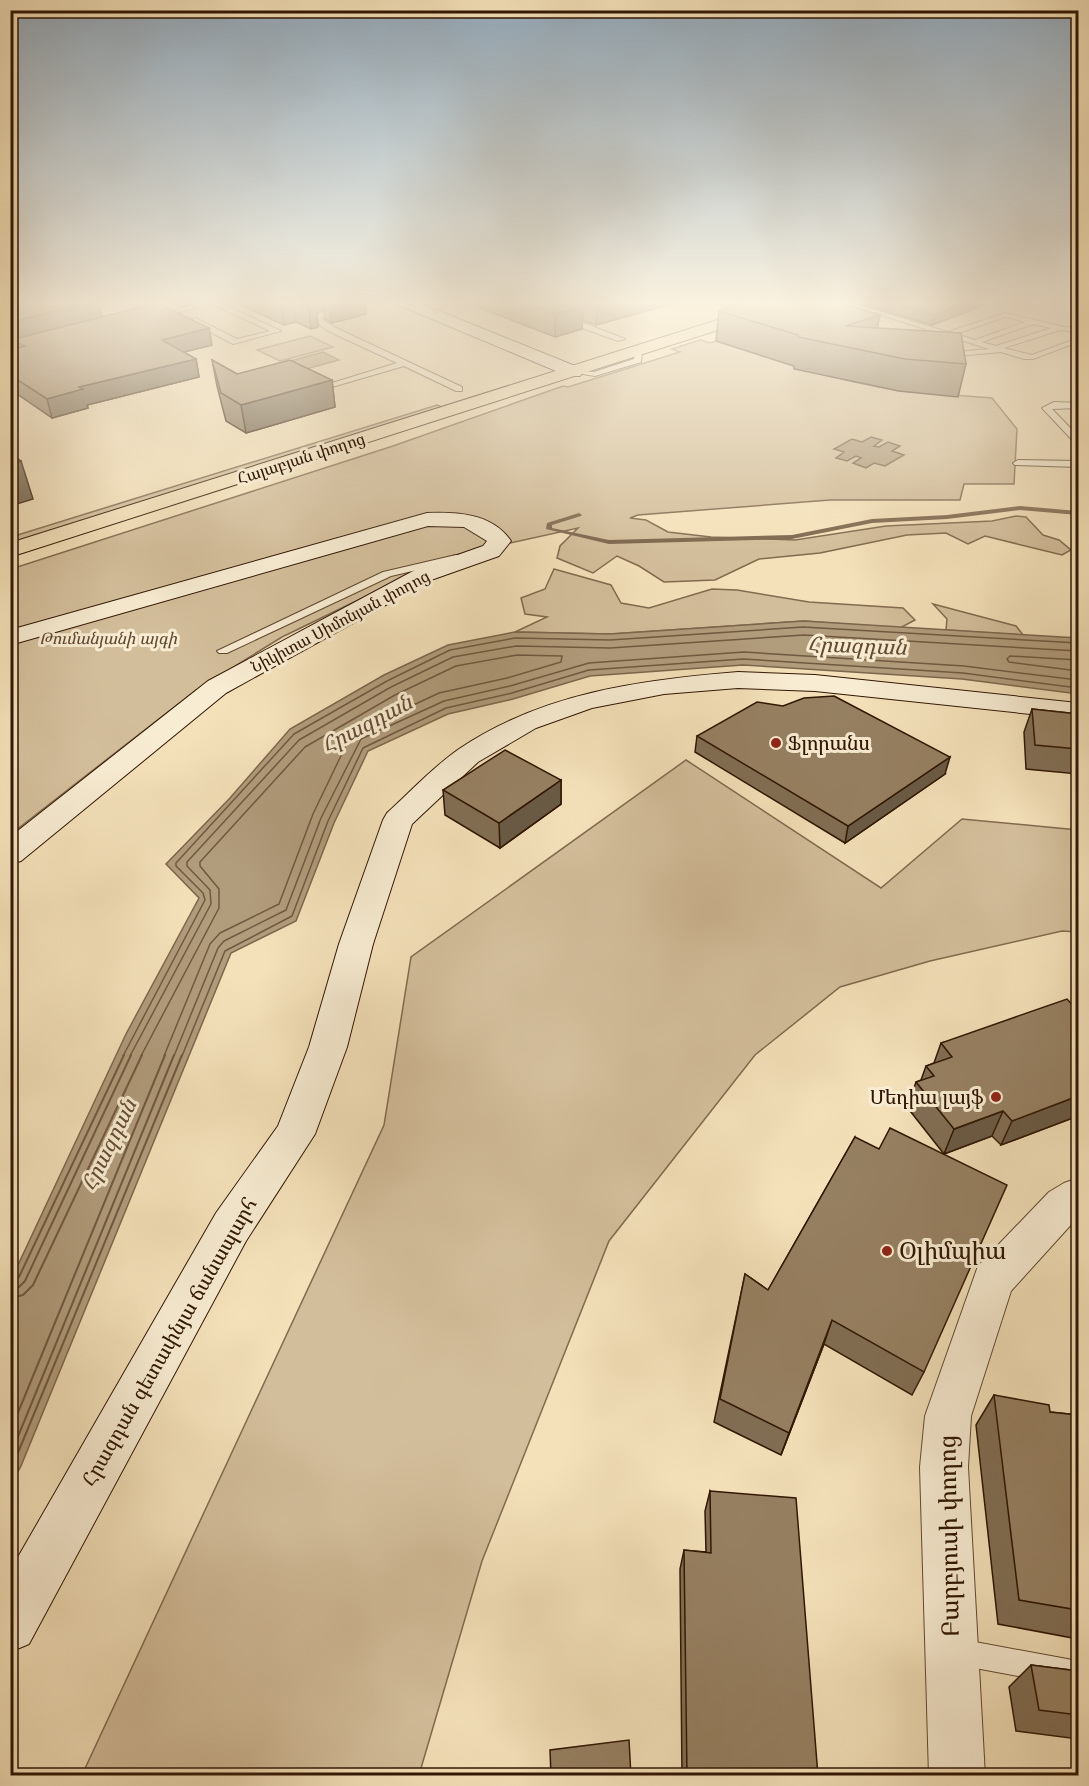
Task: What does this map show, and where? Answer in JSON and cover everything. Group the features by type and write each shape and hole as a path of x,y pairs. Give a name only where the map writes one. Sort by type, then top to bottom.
{"main road":[{"name":"Հալաբյան փողոց","path":"282,444 478,383"},
{"name":"Հալաբյան փողոց","path":"10,550 511,383"}],"street":[{"path":"10,638 427,520 458,519 483,526 500,541 491,551"},
{"name":"Նիկիտա Սիմոնյան փողոց","path":"10,854 217,687 423,576 491,551"},
{"name":"Հրազդան գետափնյա ճանապարհ","path":"10,1625 231,1227 295,1134 328,1047 356,944 398,820 468,756 526,722 586,701 664,687 738,680 815,683 1078,711"},
{"name":"Բարբյուսի փողոց","path":"957,1776 944,1467 948,1416 993,1280 1063,1205 1078,1195"}],"lane":[{"path":"335,385 340,383"},
{"path":"447,383 459,389"},
{"path":"1078,405 1054,405 1046,408 1078,441"},
{"path":"1018,464 1078,464"},
{"path":"222,651 387,574 491,551"},
{"path":"950,1651 1078,1674"}],"green space":[{"name":"Թումանյանի այգի","path":"580,383 861,383 899,391 992,398 1017,429 1014,484 964,484 960,500 830,500 638,515 630,518 646,520 668,532 711,537 795,540 886,526 992,521 1016,516 1026,517 1043,535 1059,540 1071,550 1062,555 985,536 968,544 946,533 907,535 820,553 759,559 715,580 664,582 639,566 617,556 593,573 557,558 560,546 578,528 447,557 282,637 196,690 11,834 11,569 393,446 563,386"},
{"path":"437,405 442,407 11,544 11,537"},
{"path":"554,569 611,585 621,603 649,608 712,589 737,590 809,602 903,608 915,620 900,628 804,621 610,634 515,632 547,617 525,614 521,598 545,589"},
{"path":"933,604 1016,626 1023,635 946,630 947,619"},
{"path":"686,760 881,888 962,819 1078,830 1078,932 1062,931 930,961 840,987 755,1055 609,1241 482,1561 419,1775 82,1775 384,1125 411,957"}],"water":[{"path":"871,437 882,440 874,446 879,447 888,442 900,446 892,451 904,455 885,466 874,463 866,468 853,463 861,458 856,456 847,461 836,458 844,452 834,449 852,439 862,442"},
{"name":"Հրազդան","path":"804,621 1078,638 1078,694 962,679 743,665 590,676 513,699 448,714 368,751 334,823 296,921 231,953 21,1466 11,1484 11,1280 126,1034 199,898 166,864 230,798 290,729 384,675 448,645 515,632 610,634"}],"building":[{"path":"23,383 94,383 79,387 83,389 47,399"},
{"path":"218,383 320,383 241,405 221,393"},
{"path":"10,453 21,461 10,464"},
{"path":"834,696 950,757 848,826 697,736 757,702 783,706 804,698"},
{"path":"1032,709 1078,714 1078,749 1035,745"},
{"path":"505,750 561,780 499,823 443,790"},
{"path":"1067,999 1078,1011 1078,1096 1012,1121 1003,1111 954,1129 916,1082 934,1076 926,1066 952,1057 941,1043"},
{"name":"Օլիմպիա","path":"890,1128 1007,1185 924,1372 832,1320 789,1433 720,1399 745,1274 768,1290 855,1137 879,1149"},
{"path":"994,1395 1049,1405 1050,1412 1078,1415 1078,1610 1019,1600"},
{"path":"710,1491 796,1498 818,1776 687,1776 684,1550 711,1553"},
{"path":"1031,1665 1078,1671 1078,1715 1039,1710"},
{"path":"629,1740 631,1776 551,1776 550,1750"},
{"path":"1051,1773 1078,1775 1078,1776 1052,1776"}],"waterway":[{"path":"579,515 549,524 549,529 609,542 792,537 872,521 947,517 1020,508 1078,513"}],"place":[{"name":"Ֆլորանս","path":"776,743"},
{"name":"Մեդիա լայֆ","path":"996,1097"},
{"name":"Օլիմպիա","path":"887,1251"}]}
